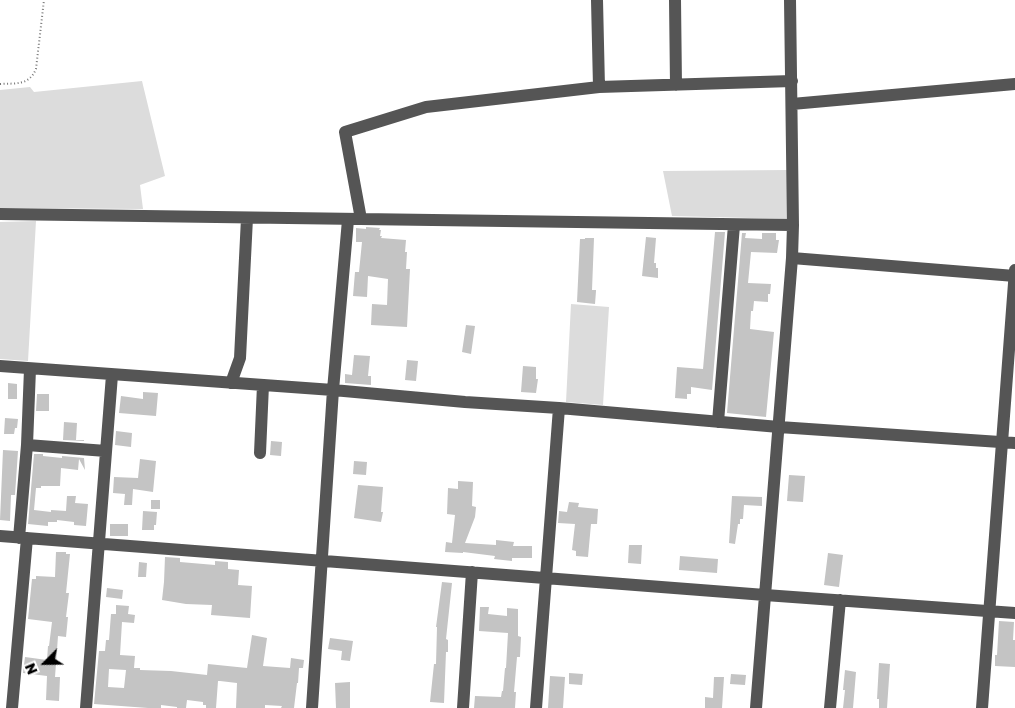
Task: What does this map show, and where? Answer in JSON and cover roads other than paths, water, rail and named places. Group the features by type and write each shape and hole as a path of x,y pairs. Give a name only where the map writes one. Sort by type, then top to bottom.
{"street":[{"path":"597,0 599,87"},
{"path":"675,0 676,85"},
{"path":"756,708 794,225 790,0"},
{"path":"312,708 332,390 355,219 345,132 426,107 599,87 792,81"},
{"path":"792,104 1015,84"},
{"path":"0,214 794,225"},
{"path":"231,383 240,358 247,218"},
{"path":"718,422 734,225"},
{"path":"792,258 1015,276"},
{"path":"982,708 989,611 1009,442 1015,270"},
{"path":"0,366 332,390 718,422 1009,442"},
{"path":"0,707 13,708 30,369"},
{"path":"86,708 112,375"},
{"path":"260,453 263,385"},
{"path":"536,708 559,408"},
{"path":"27,445 106,451"},
{"path":"0,536 1015,613"},
{"path":"463,708 472,572"},
{"path":"830,708 840,600"}]}
